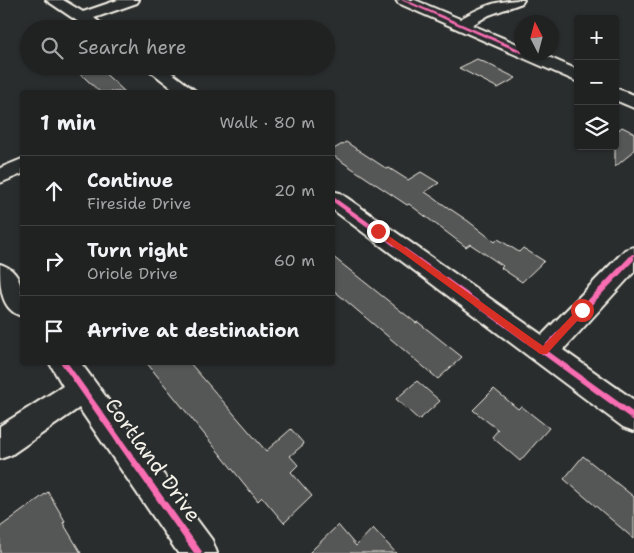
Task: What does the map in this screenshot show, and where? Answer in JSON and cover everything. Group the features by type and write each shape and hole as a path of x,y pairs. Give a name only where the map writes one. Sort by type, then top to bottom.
{"street":[{"path":"53,0 87,20"},
{"path":"83,17 132,0"},
{"path":"403,0 514,49"},
{"path":"460,25 484,12 517,0"},
{"path":"540,60 574,75"},
{"path":"164,75 185,90"},
{"path":"619,96 634,102"},
{"path":"0,176 20,167"},
{"path":"335,200 634,417"},
{"path":"544,351 634,256"},
{"path":"0,274 20,303"},
{"name":"Cortland Drive","path":"65,365 199,553"},
{"path":"0,444 82,390"}],"building":[{"path":"477,59 516,78 498,88 459,68"},
{"path":"82,75 107,75 123,90 98,90"},
{"path":"622,127 634,133 634,151 615,167 615,150 619,150 619,130"},
{"path":"346,142 387,169 389,168 408,180 421,172 439,183 425,192 495,242 498,239 519,252 523,248 544,261 522,282 501,268 503,266 470,244 466,247 409,204 407,205 335,157 335,148"},
{"path":"335,258 462,357 438,379 335,292"},
{"path":"148,365 192,365 266,451 291,429 304,444 290,456 298,465 291,472 312,496 284,523 262,497 258,501"},
{"path":"417,381 440,401 419,420 396,399"},
{"path":"494,389 518,409 521,406 549,428 520,461 492,437 498,430 473,410"},
{"path":"583,456 634,497 634,539 564,479"},
{"path":"48,492 65,521 63,523 81,553 0,553 0,527"},
{"path":"338,525 356,546 373,528 396,553 309,553"}],"cycle path":[{"path":"403,0 514,49"},
{"path":"335,200 634,417"},
{"path":"544,351 634,256"},
{"path":"65,365 199,553"}],"route":[{"path":"378,231 544,351 582,310"}]}
